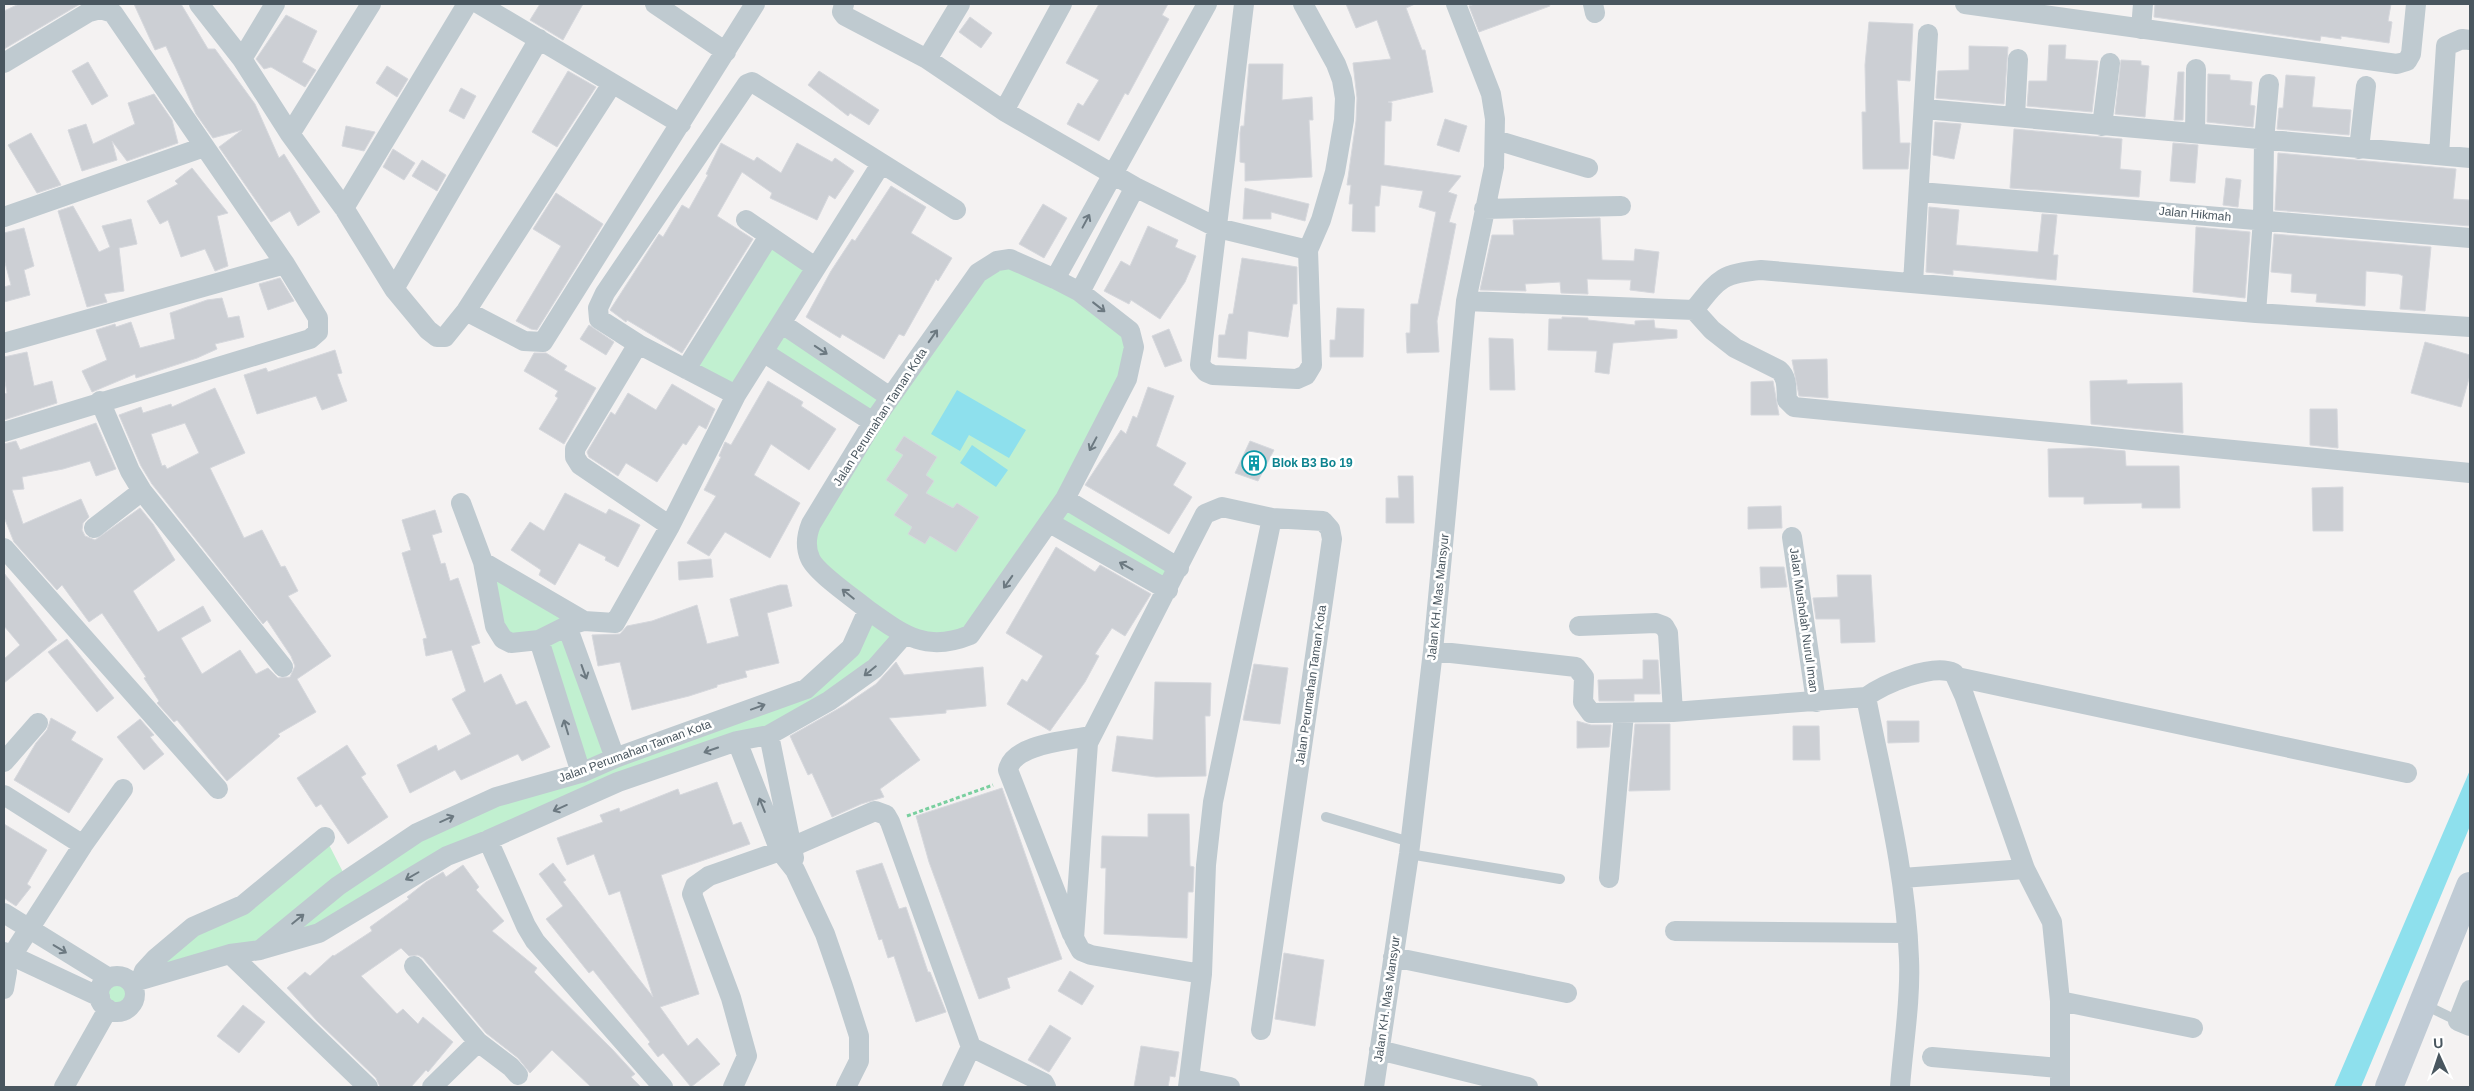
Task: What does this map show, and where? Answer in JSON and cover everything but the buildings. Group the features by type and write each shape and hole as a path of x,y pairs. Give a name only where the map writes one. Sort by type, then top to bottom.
{"street":[{"path":"198,4 242,59 290,134 344,208 394,289 428,330 437,337 445,337 466,311 612,84"},
{"path":"242,59 275,4"},
{"path":"290,134 370,4"},
{"path":"344,208 467,4"},
{"path":"479,4 681,124"},
{"path":"655,4 726,52"},
{"path":"466,311 524,341 543,342 755,4"},
{"path":"844,4 842,12 845,16 927,59 1004,111 1135,187 1218,228 1308,250"},
{"path":"927,59 960,4"},
{"path":"1004,111 1062,4"},
{"path":"1055,279 1207,4"},
{"path":"1244,4 1218,228 1200,361 1203,369 1213,375 1297,379 1308,372 1312,365 1308,250 1321,220 1335,172 1344,120 1345,98 1342,80 1336,64 1303,4"},
{"name":"Jalan KH. Mas Mansyur","path":"1374,1087 1409,848 1433,651 1466,302 1494,167 1496,140 1492,101 1456,4"},
{"path":"1965,4 2402,64 2407,61 2410,54 2416,4"},
{"path":"2141,29 2143,4"},
{"path":"4,63 89,12 111,7 285,264 318,318 318,332 314,337 100,401 4,432"},
{"path":"1912,283 1920,192 1928,34"},
{"path":"394,289 539,39"},
{"path":"2439,155 2446,46 2462,39 2470,40"},
{"path":"2016,118 2018,59"},
{"path":"2102,126 2110,63"},
{"path":"2195,134 2196,69"},
{"path":"736,395 638,344 599,319 598,308 605,293 747,84 752,82 956,210"},
{"path":"2256,313 2263,219 2264,141 2270,84"},
{"path":"2359,149 2366,86"},
{"path":"1925,109 2264,141 2470,158"},
{"path":"1496,140 1588,168"},
{"path":"4,217 204,147"},
{"path":"461,503 483,562 495,626 503,640 511,643 539,640 575,624 614,623 670,526 736,395 881,164"},
{"path":"1080,292 1135,187"},
{"name":"Jalan Hikmah","path":"1920,192 2263,219 2470,238"},
{"path":"1484,209 1621,206"},
{"path":"746,220 816,267"},
{"path":"686,369 769,236"},
{"name":"Jalan Perumahan Taman Kota","path":"1010,259 1080,292 1130,331 1134,347 1127,379 1065,499 970,635 949,643 940,643 904,635 875,668 829,701 770,735 736,741 618,782 488,840 447,856 319,933 260,950 338,886 417,833 496,797 581,773 615,758 806,689 851,648 868,610 816,568 810,559 808,534 811,524 873,422 978,273 997,261 1010,259"},
{"path":"4,343 285,264"},
{"path":"1694,310 1718,280 1744,271 1761,270 2256,313 2470,327"},
{"path":"1466,302 1694,310 1712,330 1735,348 1784,374 1787,384 1787,400 1794,407 2470,473"},
{"path":"781,323 890,397"},
{"path":"638,344 575,448 575,457 580,465 670,526"},
{"path":"763,352 873,422"},
{"path":"100,401 130,471 142,491 283,667"},
{"path":"94,528 142,491"},
{"path":"1065,499 1179,568"},
{"name":"Jalan Perumahan Taman Kota","path":"1074,938 1086,754 1090,736 1168,590 1205,514 1213,509 1233,508 1272,518 1323,521 1330,529 1332,539 1261,1030"},
{"path":"1230,1087 1189,1083 1202,974 1206,866 1213,802 1272,518"},
{"path":"1050,523 1168,590"},
{"name":"Jalan Musholah Nurul Iman","path":"1792,537 1816,702"},
{"path":"4,548 218,789"},
{"path":"483,562 575,624 615,758"},
{"path":"868,610 904,635"},
{"path":"1579,626 1656,623 1664,626 1668,633 1673,712"},
{"path":"539,640 581,773"},
{"path":"1433,651 1576,667 1584,677 1583,702 1591,713 1673,712 1866,697 1882,686 1935,670 1949,671 1957,677 2407,773"},
{"path":"1932,1057 2060,1078 2060,1001 2052,922 2025,869 1957,677"},
{"path":"1866,697 1902,878 1908,933 1910,966 1900,1087"},
{"path":"1609,878 1624,714"},
{"path":"4,762 38,723"},
{"path":"770,735 787,848"},
{"path":"1090,736 1034,747 1017,754 1009,763 1010,778 1074,938 1081,951 1091,955 1202,974"},
{"path":"736,741 787,848 795,870 825,934 859,1036 859,1061 846,1087"},
{"path":"4,988 7,972 6,958 29,930 83,845 123,789"},
{"path":"4,794 83,845"},
{"path":"732,1087 747,1056 731,998 692,894 696,886 702,879 787,848 875,811 886,815 890,822 972,1047 1044,1083 1046,1087"},
{"path":"6,958 104,1003 124,1010 132,1004 136,981 155,959 193,927 243,904 325,837"},
{"path":"488,840 526,926 535,941 663,1087"},
{"path":"1902,878 2025,869"},
{"path":"2388,1087 2470,886"},
{"path":"4,913 109,978"},
{"path":"1675,931 1908,933"},
{"path":"64,1087 104,1003 101,986 109,978 118,976 136,981 230,954 260,950"},
{"path":"230,954 368,1087"},
{"path":"1393,957 1567,993"},
{"path":"414,966 478,1042 518,1075"},
{"path":"2464,1023 2470,990"},
{"path":"2060,1001 2193,1028"},
{"path":"432,1087 478,1042"},
{"path":"952,1087 972,1047"},
{"path":"1379,1050 1528,1087"}],"lane":[{"path":"1326,817 1409,848 1560,879"},
{"path":"2422,1003 2464,1023"}],"path":[{"path":"890,822 1010,778"}],"green space":[{"path":"769,236 815,267 781,322 890,397 997,261 1055,279 1134,347 1065,499 1179,568 1168,590 1050,523 970,635 904,635 829,701 488,840 319,933 144,971 325,837 346,878 407,840 581,773 539,640 511,643 483,562 584,621 567,626 616,758 806,689 851,648 868,610 808,549 873,422 763,352 736,395 686,369"},
{"path":"118,976 127,980 134,991 132,1004 124,1011 113,1011 100,992 104,982"}],"water":[{"path":"957,390 1026,430 1009,458 969,435 960,451 931,434"},
{"path":"972,445 1008,470 996,487 960,463"},
{"path":"2470,770 2470,826 2361,1087 2334,1087"}],"place":[{"name":"Blok B3 Bo 19","path":"1254,463"}]}
